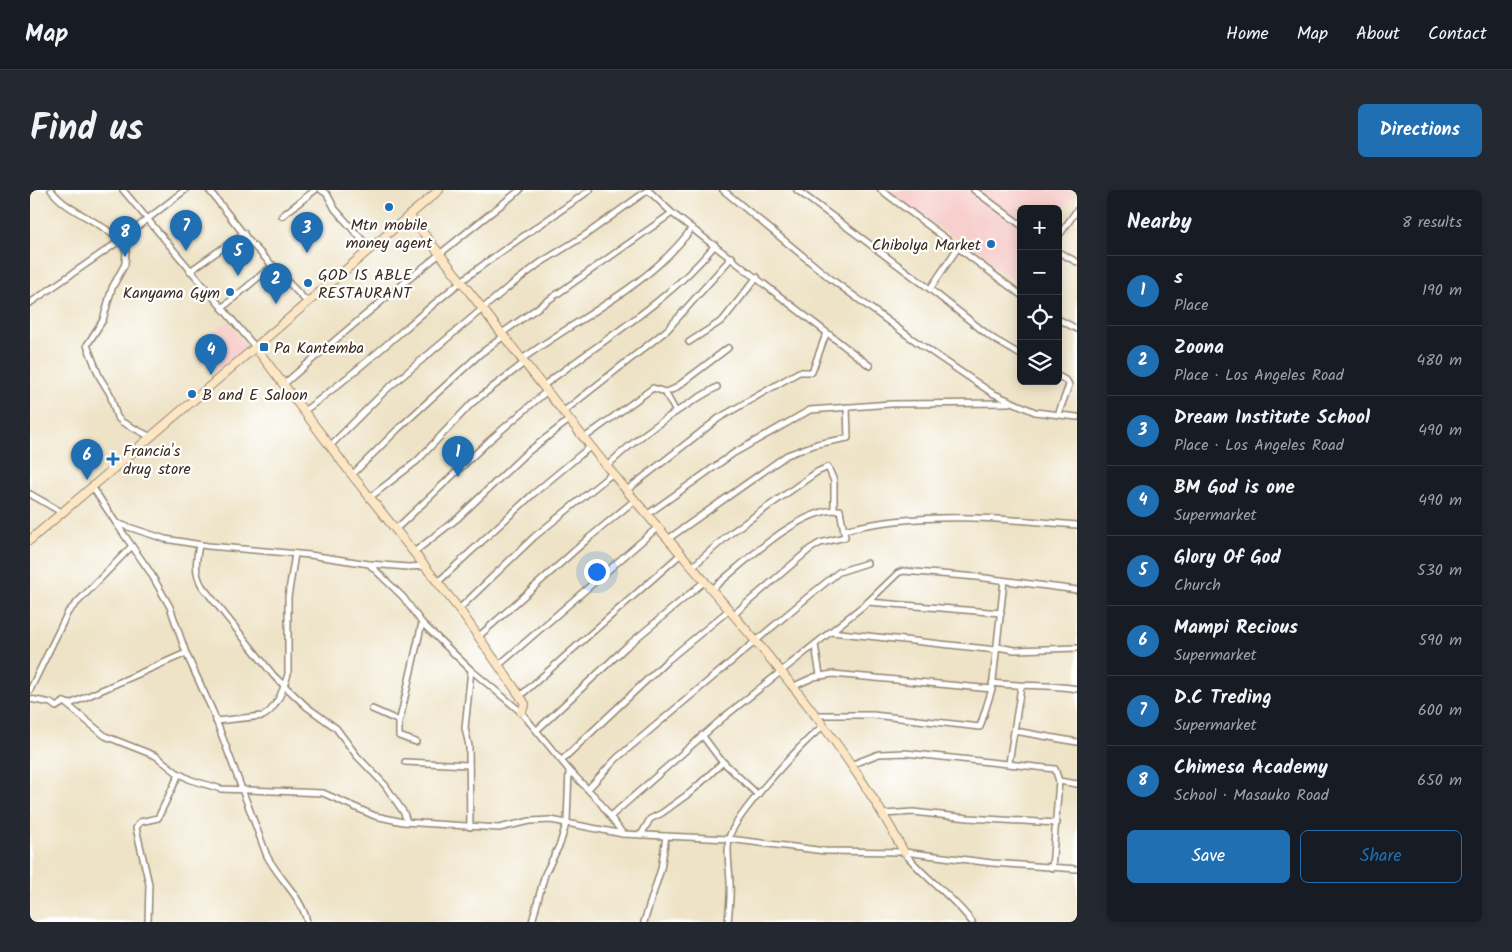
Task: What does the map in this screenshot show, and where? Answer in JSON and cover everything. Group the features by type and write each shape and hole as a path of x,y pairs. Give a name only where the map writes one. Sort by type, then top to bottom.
{"street":[{"path":"50,190 66,204 96,223 126,251 125,264 112,288 103,320 87,345 99,376 110,394 117,417 122,422 152,438"},
{"path":"123,190 256,348 352,475 438,582 520,696 525,704 521,712"},
{"path":"30,303 118,242 185,190"},
{"path":"209,190 244,233 308,303"},
{"path":"282,216 315,190"},
{"path":"321,190 327,194 335,209 370,249"},
{"path":"30,540 152,438 439,190"},
{"path":"284,384 316,354 336,340 439,253 520,190"},
{"path":"304,411 342,384 462,281 497,254 590,190"},
{"path":"330,446 386,390 482,308 540,263 584,236 648,190 672,213 732,257 826,334 870,366"},
{"path":"723,190 831,278 911,338 992,394 1035,412 1077,417"},
{"path":"797,190 930,289 992,338 1017,353"},
{"path":"881,190 957,249 1017,290"},
{"path":"974,190 1017,222"},
{"path":"1062,231 1077,210"},
{"path":"352,475 436,394 503,334 672,213"},
{"path":"409,215 569,420 781,672 853,764 884,814 904,852 926,876 955,901 972,922"},
{"path":"370,498 417,461 472,404 523,361 560,332 627,290 664,261 692,228"},
{"path":"190,271 244,233"},
{"path":"395,530 545,389 696,268 716,245"},
{"path":"930,289 957,249"},
{"path":"1062,254 1077,262"},
{"path":"564,412 667,330 732,257"},
{"path":"222,308 273,264"},
{"path":"689,342 723,320 757,277"},
{"path":"1062,321 1077,329"},
{"path":"627,490 719,418 760,397 799,372 812,372 826,334"},
{"path":"665,392 674,389 728,348"},
{"path":"1058,415 1069,385 1068,381 1062,378"},
{"path":"607,466 630,445 676,412 717,387"},
{"path":"584,438 651,389 656,388 665,392 676,412"},
{"path":"648,514 734,453 816,408 1012,403"},
{"path":"668,539 787,455 816,444 848,438 847,406"},
{"path":"413,553 458,518 530,450 569,420"},
{"path":"438,582 533,494 591,446"},
{"path":"692,567 763,509 817,472 828,467 834,481 834,510"},
{"path":"459,610 534,537 613,473"},
{"path":"93,488 131,547 150,572 170,607 186,653 216,721 267,856 276,873 298,900 307,922"},
{"path":"30,494 62,513"},
{"path":"478,637 590,537 635,500"},
{"path":"562,760 668,660 810,549 820,543 845,537 840,511 834,510 814,516 789,529 712,590"},
{"path":"844,530 929,517 1034,520 1077,526"},
{"path":"116,523 165,539 199,545 295,554 392,567 425,566"},
{"path":"499,665 658,527"},
{"path":"199,545 195,567 202,586 260,662 307,707 336,728 357,756 385,785 404,813 407,822"},
{"path":"30,690 68,612 131,547"},
{"path":"216,721 267,714 285,686 288,674 288,597 295,554"},
{"path":"520,696 681,554"},
{"path":"588,789 617,758 834,575 867,563"},
{"path":"369,564 403,597 422,623 471,670 521,712 569,770 611,816 624,834"},
{"path":"611,816 702,735 868,602 893,577 903,571 1077,590"},
{"path":"537,730 626,646 705,581"},
{"path":"814,715 873,715 932,724 980,727 992,686 1004,581"},
{"path":"868,602 1001,613"},
{"path":"416,742 398,736 399,720 422,623"},
{"path":"831,632 996,649 1077,648"},
{"path":"815,645 820,675"},
{"path":"30,699 51,703 56,706 64,702 70,704 186,653"},
{"path":"470,827 469,746 464,728 471,670"},
{"path":"792,687 820,675 886,677 992,686 1021,687 1046,685 1077,689"},
{"path":"1009,763 1021,687"},
{"path":"64,702 105,736 156,756 179,774 212,788 323,793 375,816 407,822 499,828 536,820 567,821 624,834 729,839 825,851 904,852 1077,869"},
{"path":"372,710 399,720"},
{"path":"728,922 730,887 729,839 737,821 805,742 822,726"},
{"path":"1015,731 1077,742"},
{"path":"702,735 723,762 758,795"},
{"path":"853,764 880,754 905,753 1052,768 1058,771 1059,781 1052,868"},
{"path":"405,762 469,765"},
{"path":"640,835 650,819 662,814 691,792 723,762"},
{"path":"532,922 544,874 560,844 567,821 569,770"},
{"path":"148,922 149,884 136,828 140,822 158,818 179,774"},
{"path":"1059,781 1077,784"},
{"path":"884,814 913,812 1056,823"},
{"path":"644,922 661,869 666,836"}],"shaded area":[{"name":"Chibolya Market","path":"887,190 1077,190 1062,212 1062,205 1017,205 1017,277 1014,281"},
{"path":"228,321 248,349 216,373 200,355 204,352 200,341"}],"place":[{"name":"Mtn mobile money agent","path":"389,207"},
{"name":"Chibolya Market","path":"991,244"},
{"name":"D.C Treding","path":"186,251"},
{"name":"Dream Institute School","path":"307,253"},
{"name":"Chimesa Academy","path":"125,257"},
{"name":"Glory Of God","path":"238,276"},
{"name":"GOD IS ABLE RESTAURANT","path":"308,283"},
{"name":"Kanyama Gym","path":"230,292"},
{"name":"Zoona","path":"276,304"},
{"name":"Pa Kantemba","path":"264,347"},
{"name":"BM God is one","path":"211,375"},
{"name":"B and E Saloon","path":"192,394"},
{"name":"Francia's drug store","path":"113,459"},
{"name":"s","path":"458,477"},
{"name":"Mampi Recious","path":"87,480"}]}
